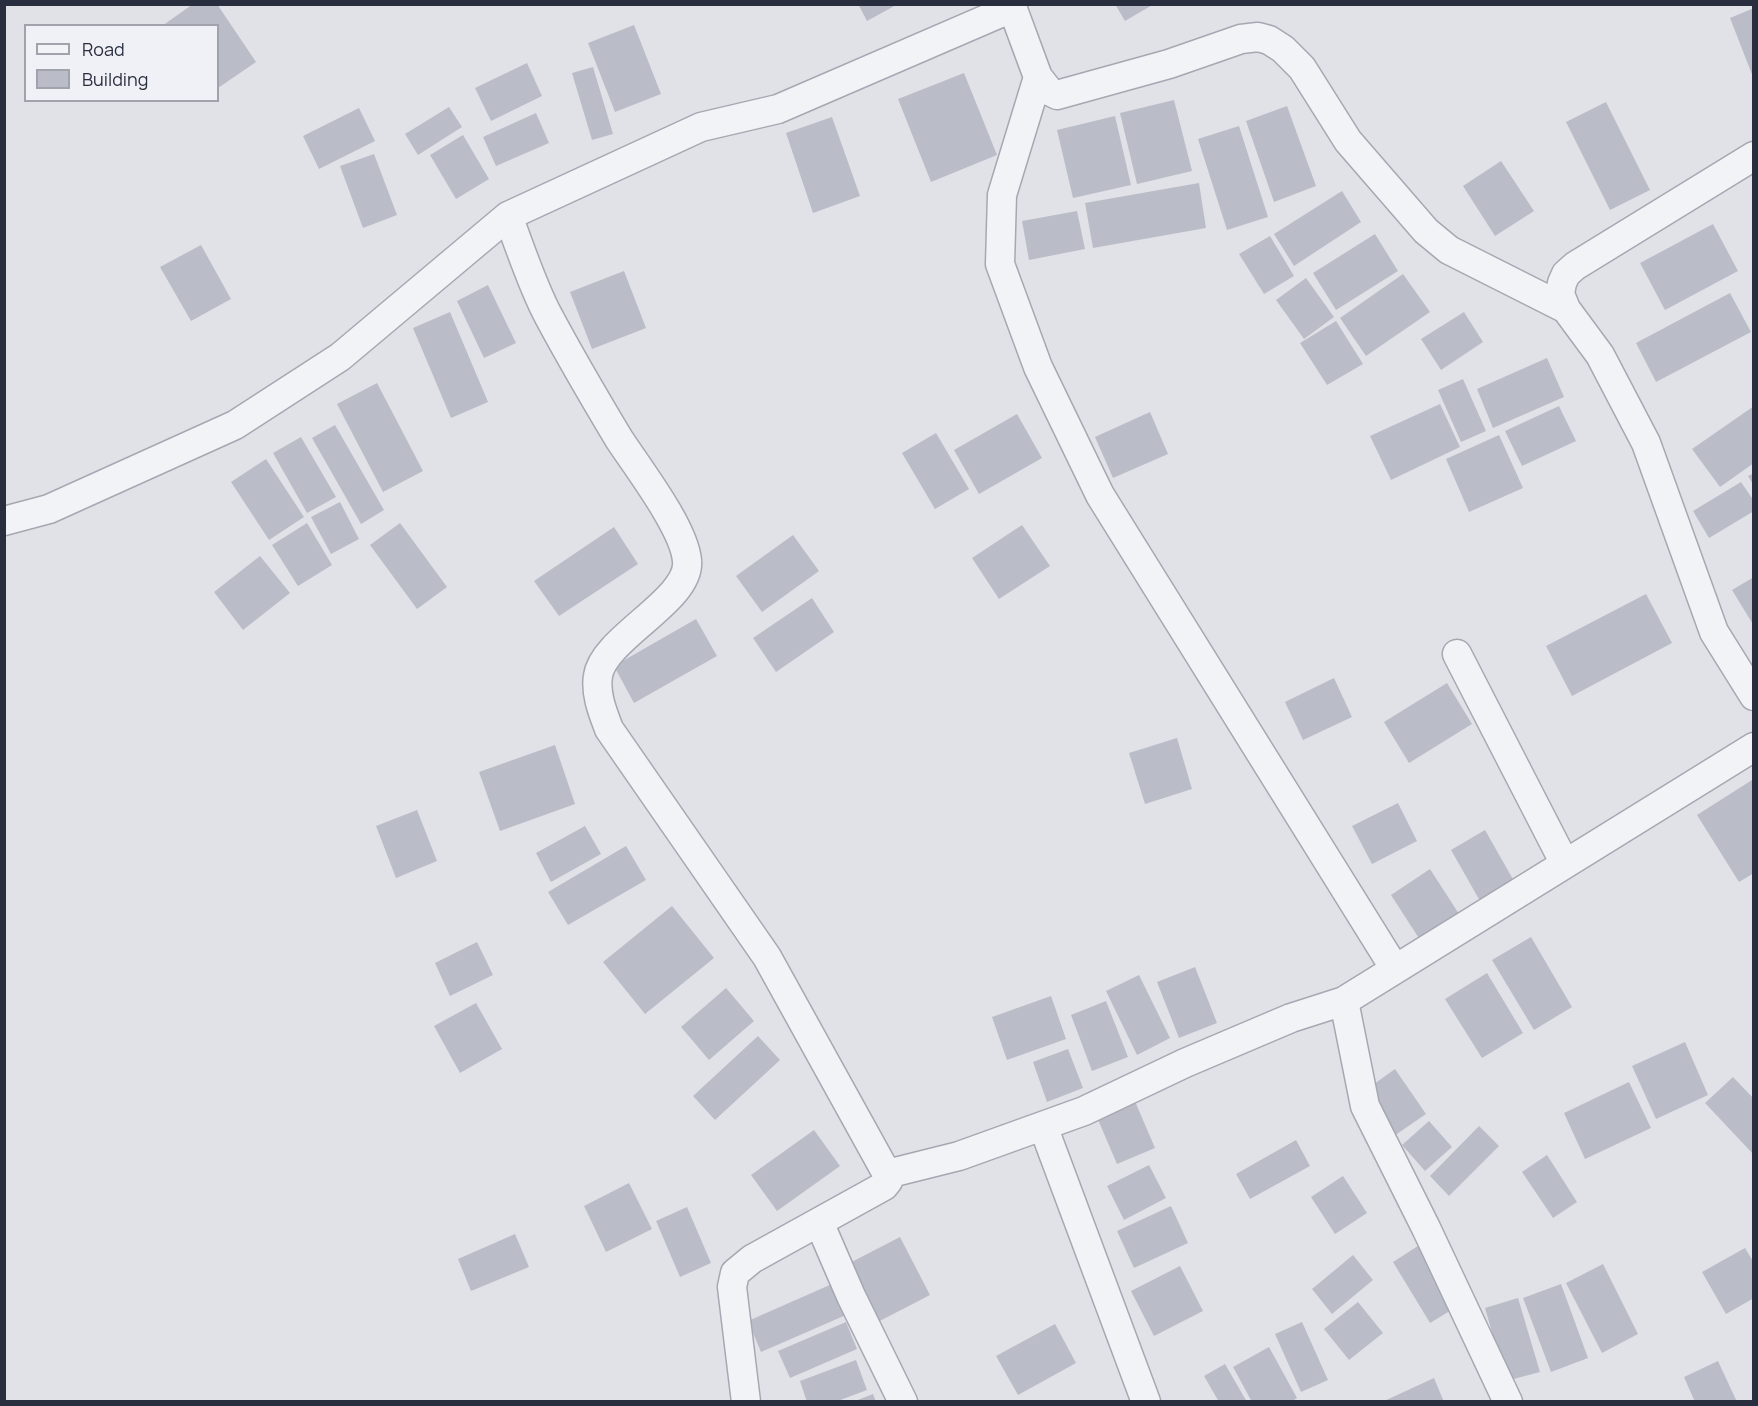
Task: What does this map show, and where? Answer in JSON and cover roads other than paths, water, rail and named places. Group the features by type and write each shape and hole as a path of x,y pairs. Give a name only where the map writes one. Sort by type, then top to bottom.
{"street":[{"path":"4,521 49,508 235,425 340,357 508,216 700,127 778,109 1012,6 1038,77 1049,90 1057,95 1169,64 1241,39 1258,37 1269,40 1283,49 1302,68 1348,141 1426,231 1449,250 1566,309"},
{"path":"1038,77 1002,195 1000,264 1038,367 1100,495 1395,969"},
{"path":"1754,156 1575,266 1566,274 1560,294 1566,309 1600,355 1646,443 1714,633 1754,696"},
{"path":"508,216 547,314 618,436 678,531 686,552 688,565 681,585 608,654 597,675 600,703 609,729 767,957 888,1181 884,1186 752,1259 735,1273 732,1287 746,1401"},
{"path":"1456,654 1565,864"},
{"path":"886,1174 959,1156 1084,1111 1185,1063 1291,1018 1344,1001 1754,747"},
{"path":"1344,1001 1365,1106 1508,1401"},
{"path":"1043,1126 1146,1401"},
{"path":"819,1222 851,1296 903,1401"}]}
